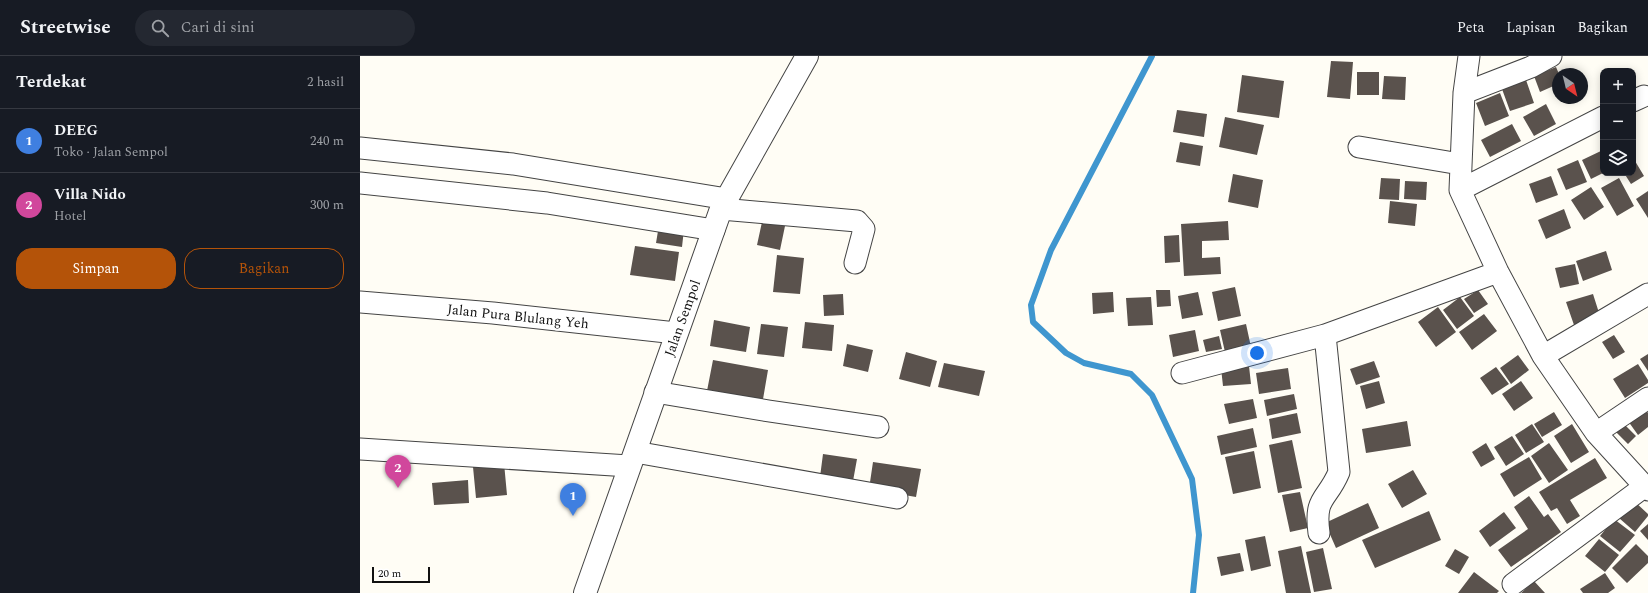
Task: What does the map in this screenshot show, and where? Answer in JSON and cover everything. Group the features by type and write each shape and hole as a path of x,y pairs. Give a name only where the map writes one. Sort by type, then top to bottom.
{"street":[{"name":"Jalan Sempol","path":"585,593 676,333 724,204 807,56"},
{"path":"1469,56 1464,93 1460,190 1498,272 1543,356 1596,433 1646,488 1513,584"},
{"path":"1464,93 1531,67 1551,56"},
{"path":"1460,190 1600,119"},
{"path":"1359,147 1460,164"},
{"path":"360,148 513,164 724,204 857,222 864,229 855,263"},
{"path":"360,183 547,203 714,230"},
{"path":"1182,373 1325,335 1498,272"},
{"path":"1543,356 1648,294"},
{"name":"Jalan Pura Blulang Yeh","path":"360,302 492,313 676,333"},
{"path":"1319,533 1319,502 1336,479 1339,472 1325,335"},
{"path":"655,392 878,427"},
{"path":"1596,433 1648,398"},
{"path":"360,449 632,459 897,498"}],"building":[{"path":"1331,61 1353,62 1350,99 1327,97"},
{"path":"1552,69 1552,87 1540,92 1534,76"},
{"path":"1357,72 1379,72 1379,95 1357,95"},
{"path":"1242,75 1284,81 1279,118 1237,112"},
{"path":"1384,76 1406,77 1405,100 1382,99"},
{"path":"1526,80 1534,103 1510,111 1502,89"},
{"path":"1500,93 1509,116 1485,126 1476,103"},
{"path":"1546,104 1556,124 1534,136 1523,117"},
{"path":"1177,110 1207,114 1204,137 1173,132"},
{"path":"1225,117 1264,125 1257,155 1219,147"},
{"path":"1512,124 1521,141 1490,157 1481,140"},
{"path":"1180,142 1203,146 1200,166 1176,162"},
{"path":"1600,151 1600,174 1591,179 1582,160"},
{"path":"1578,160 1587,182 1566,190 1557,169"},
{"path":"1636,163 1644,176 1631,184 1626,176 1636,176"},
{"path":"1233,174 1263,180 1258,208 1228,202"},
{"path":"1551,176 1558,195 1536,203 1529,184"},
{"path":"1381,178 1400,179 1399,200 1379,199"},
{"path":"1619,178 1634,206 1617,216 1601,188"},
{"path":"1405,181 1427,182 1426,200 1404,199"},
{"path":"1591,187 1604,207 1584,220 1571,200"},
{"path":"1648,191 1648,218 1636,199"},
{"path":"1390,201 1417,204 1415,226 1388,223"},
{"path":"1564,209 1571,228 1546,239 1538,220"},
{"path":"1228,221 1229,240 1202,241 1202,258 1220,257 1221,274 1184,276 1181,224"},
{"path":"762,222 785,226 780,250 757,245"},
{"path":"659,225 684,229 682,247 656,243"},
{"path":"1179,235 1180,262 1165,263 1164,236"},
{"path":"635,246 679,252 675,281 630,275"},
{"path":"1606,251 1612,270 1583,281 1576,261"},
{"path":"777,255 804,258 800,294 773,292"},
{"path":"1575,264 1579,284 1560,288 1555,268"},
{"path":"1235,287 1241,316 1218,321 1212,292"},
{"path":"1156,290 1170,290 1171,306 1157,307"},
{"path":"1478,290 1488,304 1474,313 1464,299"},
{"path":"1113,292 1114,312 1093,314 1092,293"},
{"path":"1198,292 1203,315 1182,319 1178,296"},
{"path":"843,294 844,315 824,316 823,295"},
{"path":"1593,294 1600,316 1574,325 1566,302"},
{"path":"1151,297 1153,325 1128,326 1126,298"},
{"path":"1460,297 1474,316 1457,329 1443,310"},
{"path":"1438,307 1456,332 1436,347 1418,322"},
{"path":"1484,314 1497,331 1472,350 1459,332"},
{"path":"714,320 750,327 746,352 710,346"},
{"path":"805,322 834,325 832,351 802,348"},
{"path":"761,324 788,327 784,357 757,354"},
{"path":"1246,324 1251,347 1225,352 1220,330"},
{"path":"1195,330 1199,351 1173,357 1169,335"},
{"path":"1614,335 1625,352 1613,359 1602,342"},
{"path":"1219,336 1222,349 1206,352 1203,340"},
{"path":"847,344 873,350 868,372 843,366"},
{"path":"906,352 937,361 930,387 899,379"},
{"path":"1648,354 1648,371 1640,359"},
{"path":"1518,355 1529,370 1511,384 1500,368"},
{"path":"713,360 768,370 762,405 706,396"},
{"path":"1374,361 1380,377 1356,385 1350,369"},
{"path":"944,363 985,371 979,396 938,387"},
{"path":"1638,364 1648,380 1648,383 1625,398 1613,379"},
{"path":"1249,366 1251,384 1223,386 1221,368"},
{"path":"1496,367 1509,384 1492,395 1480,378"},
{"path":"1288,368 1291,389 1259,394 1256,373"},
{"path":"1379,381 1385,403 1366,409 1360,386"},
{"path":"1521,381 1533,398 1514,411 1502,394"},
{"path":"1294,394 1297,409 1267,416 1264,400"},
{"path":"1253,399 1257,418 1229,424 1224,404"},
{"path":"1645,408 1648,413 1648,427 1638,435 1628,421"},
{"path":"1554,412 1562,425 1542,437 1534,424"},
{"path":"1297,413 1301,433 1272,439 1269,419"},
{"path":"1407,421 1411,446 1366,453 1362,429"},
{"path":"1622,422 1636,436 1628,444 1614,430"},
{"path":"1532,424 1544,442 1526,453 1515,435"},
{"path":"1572,424 1589,452 1571,463 1554,436"},
{"path":"1253,428 1257,447 1221,455 1217,436"},
{"path":"1512,436 1524,454 1506,466 1494,447"},
{"path":"1292,440 1302,488 1278,493 1269,445"},
{"path":"1486,443 1495,459 1481,467 1472,452"},
{"path":"1549,443 1568,470 1549,483 1531,456"},
{"path":"1254,451 1261,488 1233,494 1225,457"},
{"path":"823,454 857,459 853,481 820,477"},
{"path":"1529,457 1542,479 1514,497 1500,474"},
{"path":"1595,458 1607,478 1570,500 1580,516 1567,524 1557,508 1551,511 1539,492"},
{"path":"873,462 921,469 916,497 869,489"},
{"path":"504,463 507,495 476,498 473,467"},
{"path":"1413,470 1427,494 1402,508 1388,484"},
{"path":"468,480 469,503 434,505 432,483"},
{"path":"1300,492 1308,528 1290,532 1282,495"},
{"path":"1529,496 1544,517 1548,514 1561,532 1511,567 1498,550 1528,529 1514,507"},
{"path":"1634,501 1648,514 1635,532 1619,518"},
{"path":"1368,503 1379,528 1336,548 1325,523"},
{"path":"1429,511 1441,540 1375,568 1362,540"},
{"path":"1504,512 1516,528 1490,547 1479,531"},
{"path":"1614,519 1635,535 1620,552 1600,536"},
{"path":"1648,524 1648,540 1640,531"},
{"path":"1265,536 1271,566 1251,571 1245,540"},
{"path":"1599,539 1619,555 1605,572 1585,556"},
{"path":"1636,544 1648,556 1648,563 1627,583 1612,568"},
{"path":"1301,546 1311,593 1286,593 1278,551"},
{"path":"1323,548 1332,589 1314,592 1306,552"},
{"path":"1455,549 1469,557 1459,574 1445,566"},
{"path":"1240,553 1244,571 1221,576 1217,557"},
{"path":"1474,572 1499,591 1497,593 1458,593"},
{"path":"1605,573 1615,588 1608,593 1583,593 1580,589"},
{"path":"1534,581 1545,593 1521,593"}],"waterway":[{"path":"1152,56 1051,250 1031,305 1033,322 1066,353 1084,363 1131,374 1152,395 1192,479 1199,535 1193,593"}],"place":[{"name":"Villa Nido","path":"398,488"},
{"name":"DEEG","path":"573,516"}]}
